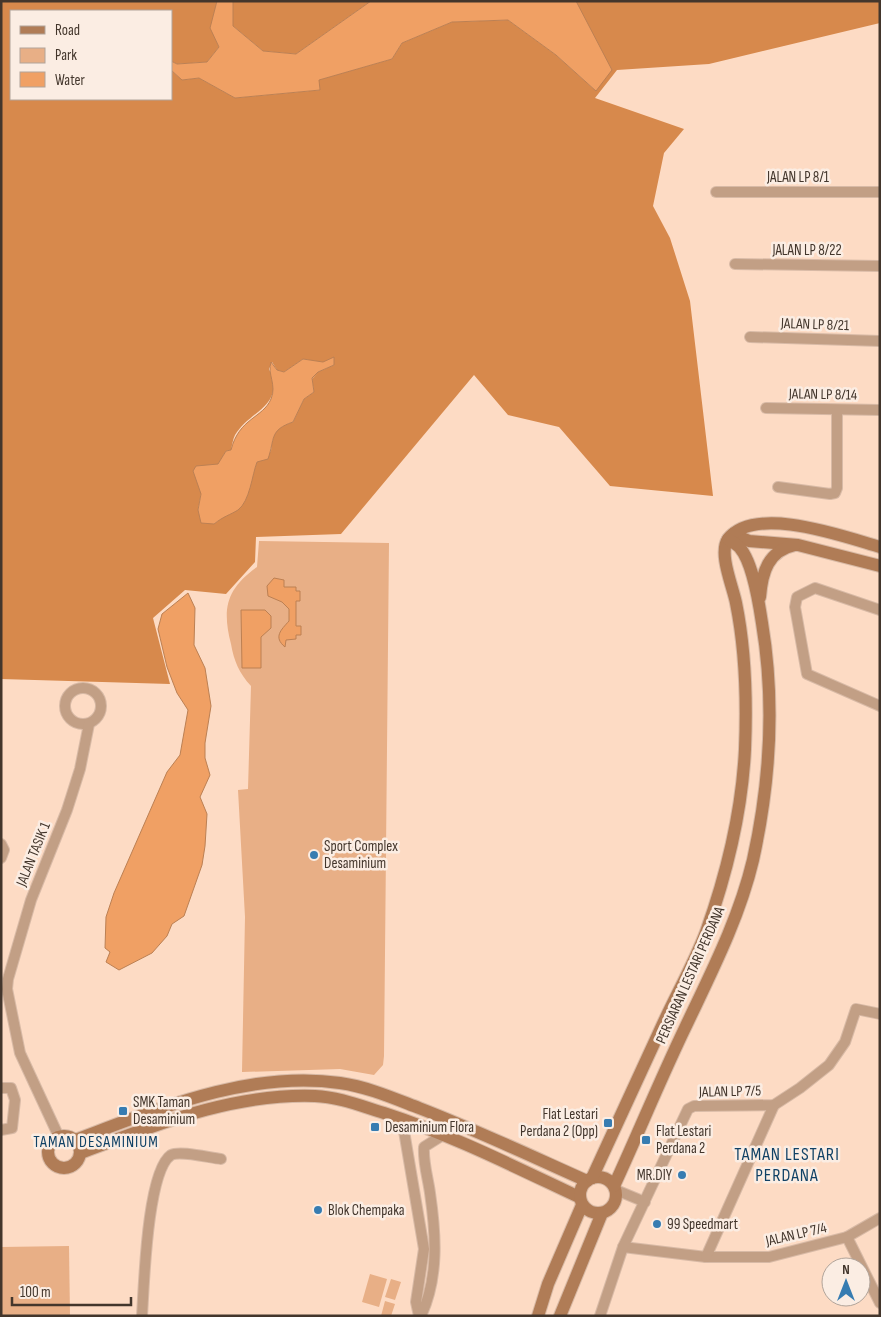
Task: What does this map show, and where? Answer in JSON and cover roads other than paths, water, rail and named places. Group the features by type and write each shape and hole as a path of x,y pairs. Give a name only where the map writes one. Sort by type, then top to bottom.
{"street":[{"name":"JALAN LP 8/1","path":"716,192 880,192"},
{"name":"JALAN LP 8/22","path":"735,264 880,266"},
{"name":"JALAN LP 8/21","path":"750,337 880,341"},
{"name":"JALAN LP 8/14","path":"766,408 880,410"},
{"path":"778,487 830,494 835,493 837,488 837,410"},
{"path":"731,537 745,527 755,524 778,523 831,532 880,547"},
{"path":"731,537 748,541 775,541 798,545 880,566"},
{"name":"PERSIARAN LESTARI PERDANA","path":"589,1179 705,933 728,865 738,815 744,759 747,699 740,629 724,550 731,537 745,555 759,605 767,654 769,752 763,807 752,861 734,919 715,966 615,1188"},
{"path":"759,605 764,569 768,562 777,551 798,545"},
{"path":"880,610 822,589 809,590 797,597 795,607 796,623 807,674 880,706"},
{"name":"JALAN TASIK 1","path":"59,1137 20,1053 4,985 31,900 67,810 80,769 89,724"},
{"path":"1,844 4,850 1,858"},
{"name":"JALAN LP 7/5","path":"600,1316 623,1247 690,1107 774,1105 800,1088 829,1065 845,1042 854,1011 859,1008 880,1014"},
{"path":"75,1140 181,1101 225,1091 274,1082 309,1080 340,1083 376,1092 461,1125 589,1179 604,1178 615,1188 645,1202"},
{"path":"1,1088 11,1088 14,1092 15,1100 12,1128 1,1130"},
{"path":"80,1153 75,1140 67,1136 59,1137 51,1143 48,1152 55,1164 63,1167 72,1166 80,1153 166,1121 210,1108 276,1098 314,1096 340,1099 443,1135 581,1201 591,1212 602,1213"},
{"path":"706,1257 774,1105"},
{"path":"389,1115 402,1125 404,1131 424,1249 416,1302 420,1316"},
{"path":"420,1316 426,1306 436,1256 424,1147 443,1135"},
{"path":"142,1316 147,1233 155,1192 166,1162 171,1155 178,1153 221,1159"},
{"path":"538,1316 548,1284 581,1201 580,1191 589,1179"},
{"path":"560,1316 602,1213 614,1204 615,1188"},
{"name":"JALAN LP 7/4","path":"623,1247 706,1257 769,1257 847,1237 880,1218"},
{"path":"847,1237 880,1303"}],"water":[{"path":"217,1 233,1 233,26 263,51 296,54 371,1 576,1 612,70 596,91 556,55 508,20 452,22 402,43 392,59 319,80 320,90 235,98 199,78 182,80 172,71 172,62 177,64 207,62 219,47 210,28"},
{"path":"334,357 334,365 318,372 312,378 314,392 304,399 293,422 276,432 268,459 257,462 248,494 242,506 214,524 201,523 198,510 201,494 193,471 196,466 218,464 226,451 231,450 240,431 267,405 273,394 270,371 271,362 277,370 284,372 303,359 323,362"},
{"path":"274,578 284,580 284,587 296,587 296,591 300,591 300,601 296,601 296,626 301,626 301,635 296,635 296,639 286,640 285,647 279,640 279,637 289,621 289,609 282,602 268,596 267,586"},
{"path":"188,593 195,608 194,645 205,668 211,706 205,743 205,758 210,775 200,797 207,814 202,865 184,916 172,924 167,936 152,953 119,970 106,962 110,952 105,948 106,917 114,893 167,772 180,755 188,710 177,693 167,667 158,629 162,614"},
{"path":"241,610 265,610 271,616 271,628 261,637 261,668 242,668"}],"place":[{"name":"Sport Complex Desaminium","path":"314,855"},
{"name":"SMK Taman Desaminium","path":"123,1111"},
{"name":"Flat Lestari Perdana 2 (Opp)","path":"608,1123"},
{"name":"Desaminium Flora","path":"375,1127"},
{"name":"Flat Lestari Perdana 2","path":"646,1140"},
{"name":"MR.DIY","path":"682,1175"},
{"name":"Blok Chempaka","path":"318,1210"},
{"name":"99 Speedmart","path":"657,1224"}],"district":[{"name":"TAMAN DESAMINIUM","path":"96,1141"},
{"name":"TAMAN LESTARI PERDANA","path":"787,1164"}]}
